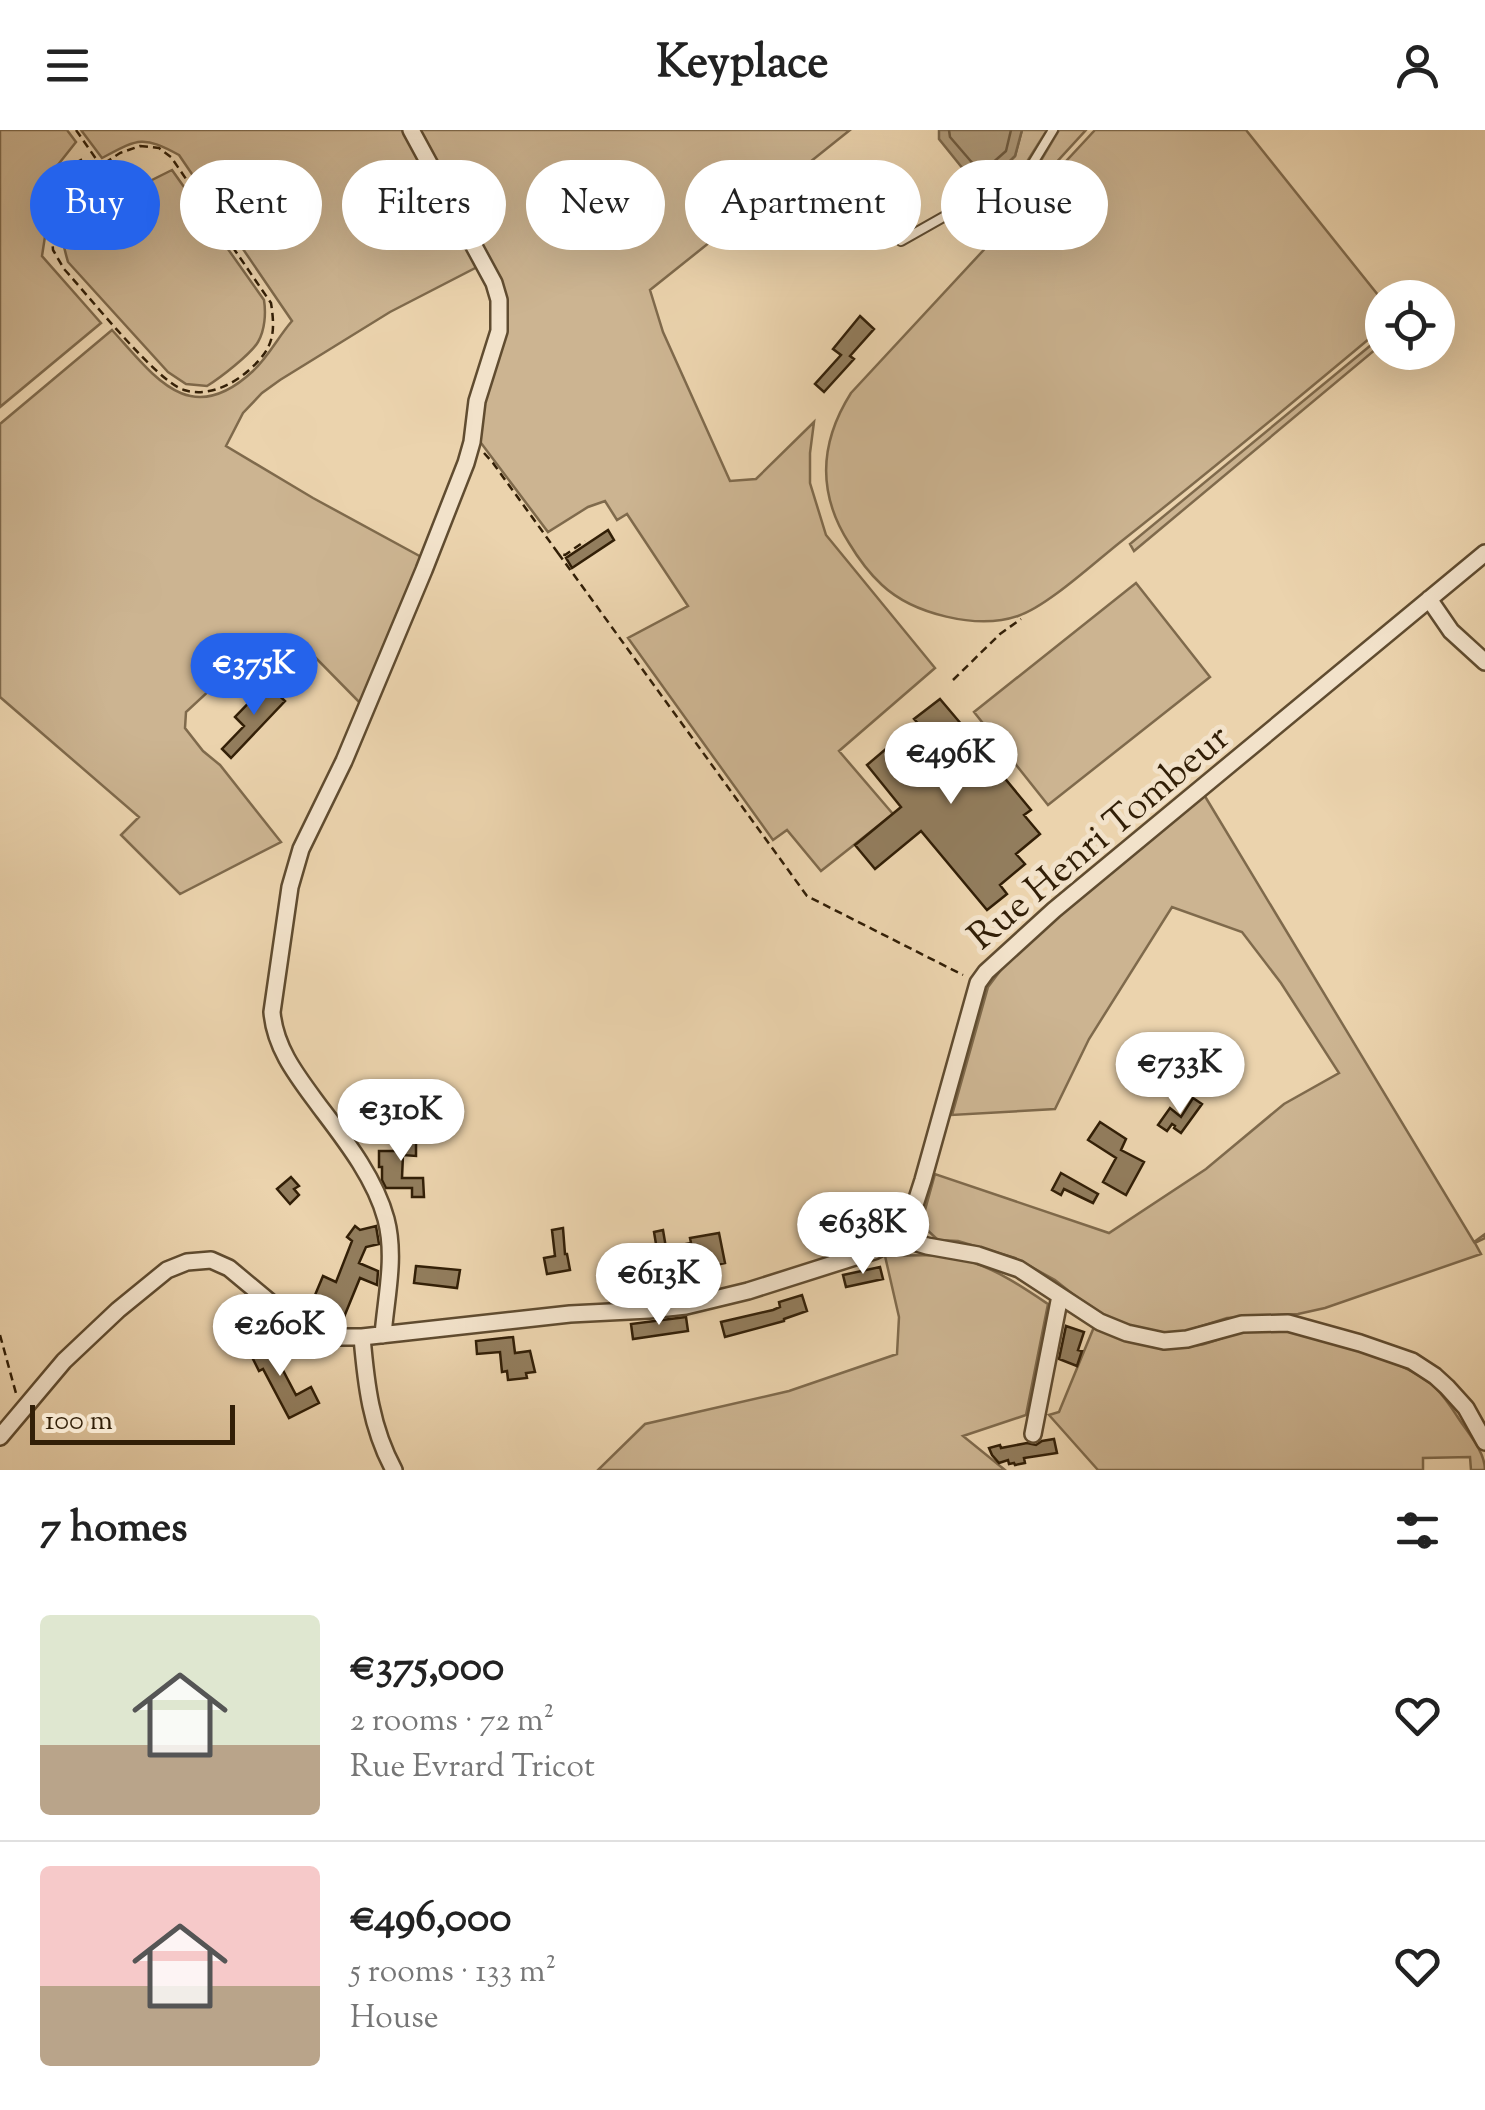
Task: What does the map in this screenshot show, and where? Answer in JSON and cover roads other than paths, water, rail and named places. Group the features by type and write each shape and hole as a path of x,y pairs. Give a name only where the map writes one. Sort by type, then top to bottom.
{"street":[{"path":"383,1335 390,1266 386,1221 358,1162 287,1061 276,1034 272,999 290,887 302,849 424,570 472,442 477,401 499,331 498,300 485,267 411,130"},
{"name":"Rue Henri Tombeur","path":"900,1238 923,1180 978,983 986,972 1054,910 1485,553"},
{"path":"1429,599 1451,631 1485,662"},
{"path":"0,1437 64,1362 118,1310 167,1270 186,1262 210,1260 229,1268 289,1318 342,1338 686,1306 874,1252 900,1238 1019,1269 1100,1322 1126,1333 1164,1340 1242,1324 1288,1323 1412,1361 1435,1376 1466,1408 1485,1442"},
{"path":"1033,1434 1060,1296"},
{"path":"362,1337 366,1389 374,1424 394,1470"}],"lane":[{"path":"921,230 1022,181 1053,130"}],"water":[{"path":"939,130 1022,130 1011,160 956,160 939,139"}]}
